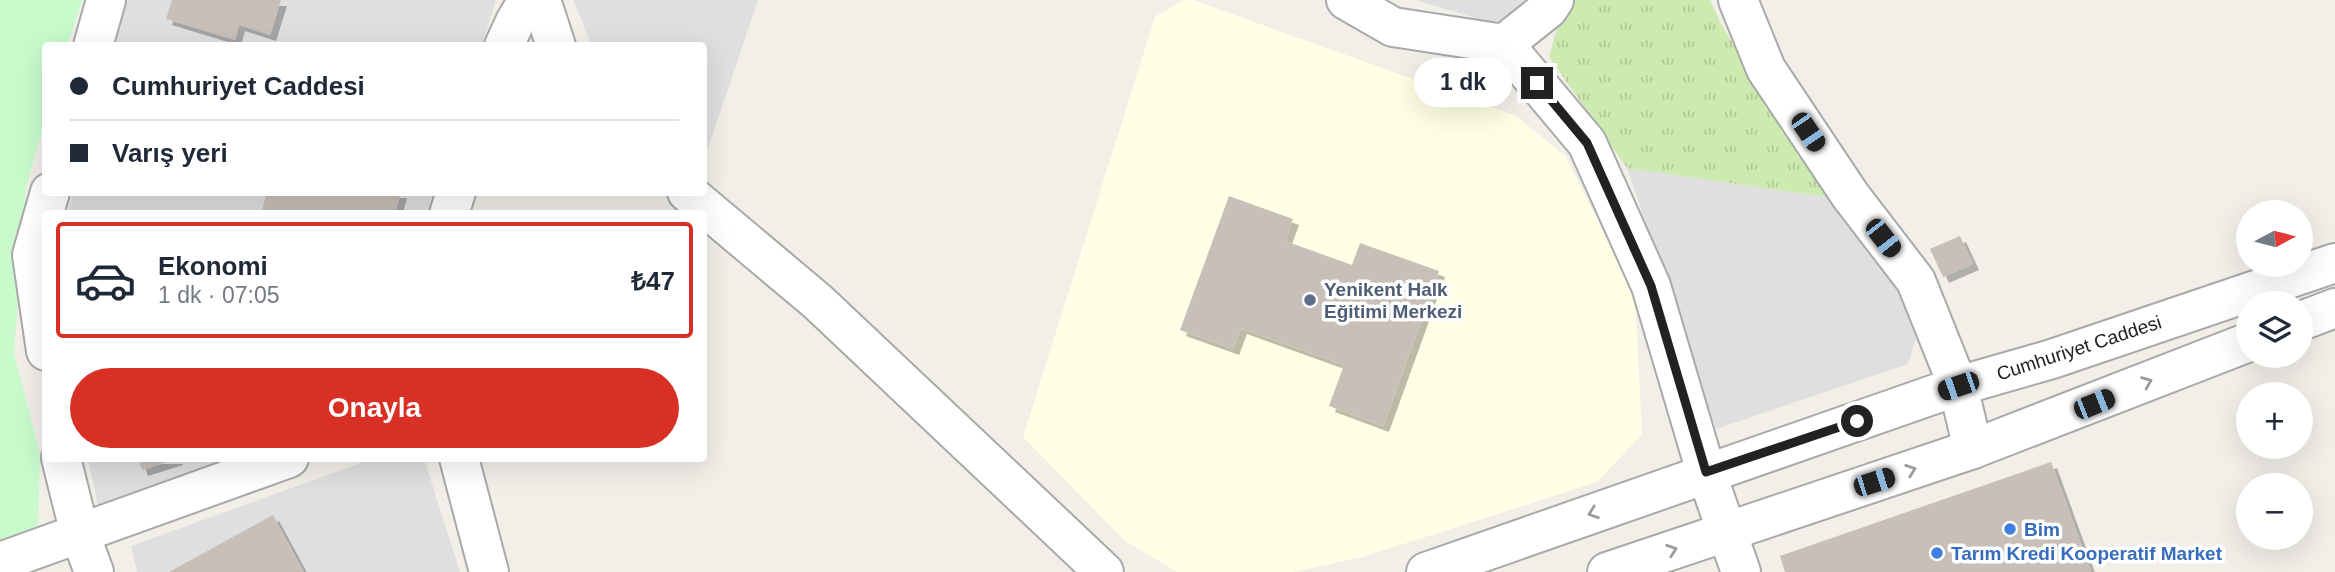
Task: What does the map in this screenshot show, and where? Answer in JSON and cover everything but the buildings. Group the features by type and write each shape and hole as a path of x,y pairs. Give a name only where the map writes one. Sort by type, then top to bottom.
{"street":[{"path":"94,42 106,0"},
{"path":"506,42 527,0"},
{"path":"541,0 555,42"},
{"path":"1346,0 1393,27 1504,44 1587,143 1651,286 1706,472 1741,572"},
{"path":"1504,44 1549,9 1554,0"},
{"path":"1738,0 1766,69 1850,195 1916,281 1958,386 1973,449"},
{"path":"692,196 818,302 1104,572"},
{"path":"42,220 32,255 42,324"},
{"name":"Cumhuriyet Caddesi","path":"1426,572 1958,386 2052,359 2335,262"},
{"path":"2313,316 2335,308"},
{"path":"1607,572 1973,449 2236,347"},
{"path":"62,462 80,534 94,572"},
{"path":"0,562 278,462"},
{"path":"459,462 489,572"}],"shaded area":[{"path":"127,0 496,0 483,42 113,42"},
{"path":"573,0 758,0 707,151 707,42 591,42"},
{"path":"1183,0 1193,0 1516,116 1566,157 1635,296 1642,434 1597,482 1363,557 1293,572 1177,572 1124,540 1023,437 1155,17"},
{"path":"1416,0 1534,0 1529,8 1492,23"},
{"path":"1627,168 1827,197 1888,267 1917,335 1908,364 1716,429"},
{"path":"72,196 436,196 431,210 69,210"},
{"path":"89,462 226,462 98,507"},
{"path":"364,462 425,462 460,572 137,572 131,546"}],"green space":[{"path":"0,0 82,0 69,42 42,42 42,131 26,187 14,353 40,454 38,531 0,544"},
{"path":"1575,0 1710,0 1721,24 1827,197 1627,168 1549,57 1557,28"}],"place":[{"name":"Yenikent Halk Eğitimi Merkezi","path":"1310,300"},
{"name":"Bim","path":"2010,529"},
{"name":"Tarım Kredi Kooperatif Market","path":"1937,553"}],"route":[{"path":"1537,83 1587,143 1651,286 1706,472 1857,421"}]}
